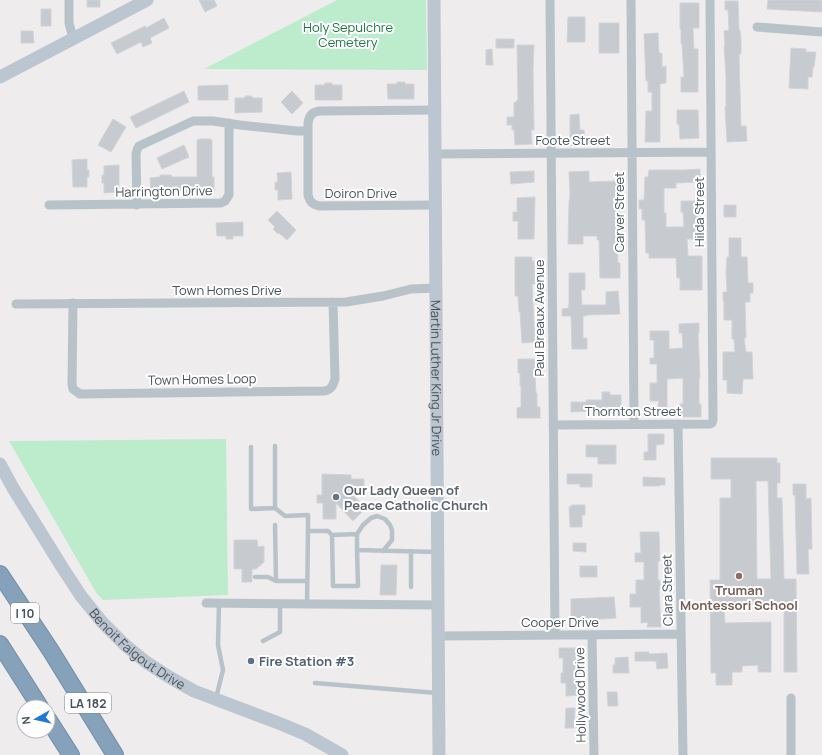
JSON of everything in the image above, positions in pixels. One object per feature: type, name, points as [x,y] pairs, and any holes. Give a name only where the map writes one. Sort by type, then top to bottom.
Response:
[{"type":"highway","name":"I 10","points":[[0,574],[51,651],[115,755]]},
{"type":"highway","points":[[0,644],[35,699]]},
{"type":"highway","name":"LA 182","points":[[51,651],[93,711],[127,755]]},
{"type":"highway","points":[[13,665],[31,699]]},
{"type":"highway","points":[[56,732],[71,755]]},
{"type":"highway","points":[[52,739],[60,755]]},
{"type":"street","points":[[69,0],[70,23],[73,38]]},
{"type":"street","points":[[0,77],[147,0]]},
{"type":"street","name":"Martin Luther King Jr Drive","points":[[434,0],[439,605],[438,751]]},
{"type":"street","name":"Paul Breaux Avenue","points":[[550,0],[555,635]]},
{"type":"street","name":"Carver Street","points":[[631,0],[634,424]]},
{"type":"street","name":"Hilda Street","points":[[710,0],[714,420],[712,423]]},
{"type":"street","points":[[757,27],[822,32]]},
{"type":"street","points":[[137,205],[137,150],[140,146],[193,121],[213,121],[276,129],[308,131],[309,118],[312,114],[320,111],[435,110]]},
{"type":"street","name":"Harrington Drive","points":[[48,205],[221,203],[225,201],[229,195],[229,123]]},
{"type":"street","name":"Doiron Drive","points":[[308,131],[308,196],[312,204],[319,206],[436,205]]},
{"type":"street","name":"Foote Street","points":[[436,154],[711,152]]},
{"type":"street","name":"Town Homes Drive","points":[[16,304],[333,302],[383,296],[411,289],[437,288]]},
{"type":"street","name":"Town Homes Loop","points":[[73,303],[72,384],[73,389],[80,394],[328,390],[333,385],[335,379],[333,302]]},
{"type":"street","name":"Thornton Street","points":[[553,425],[712,423]]},
{"type":"street","name":"Clara Street","points":[[678,424],[682,755]]},
{"type":"street","name":"Benoit Falgout Drive","points":[[0,464],[13,488],[81,596],[102,622],[125,645],[168,677],[194,691],[305,734],[342,755]]},
{"type":"street","points":[[206,603],[439,605]]},
{"type":"street","name":"Cooper Drive","points":[[439,636],[680,634]]},
{"type":"street","name":"Hollywood Drive","points":[[592,635],[594,755]]},
{"type":"street","points":[[791,698],[791,755]]},
{"type":"lane","points":[[275,446],[275,508]]},
{"type":"lane","points":[[251,447],[251,509],[275,508],[285,516],[308,515],[307,605]]},
{"type":"lane","points":[[332,535],[333,586],[358,586],[357,534],[371,518],[377,516],[385,519],[390,525],[393,535],[392,540],[383,551]]},
{"type":"lane","points":[[276,525],[276,581]]},
{"type":"lane","points":[[308,531],[328,531],[332,535],[357,534]]},
{"type":"lane","points":[[357,550],[438,552]]},
{"type":"lane","points":[[411,552],[411,587]]},
{"type":"lane","points":[[255,578],[268,577],[276,581],[307,581]]},
{"type":"lane","points":[[216,699],[224,670],[218,645],[218,603]]},
{"type":"lane","points":[[263,641],[280,632],[280,604]]},
{"type":"lane","points":[[315,683],[439,693]]},
{"type":"green space","name":"Holy Sepulchre Cemetery","points":[[337,0],[426,0],[427,70],[204,69]]},
{"type":"green space","points":[[226,439],[228,595],[103,600],[97,594],[9,441]]},
{"type":"building","points":[[87,0],[100,0],[100,7],[87,7]]},
{"type":"building","points":[[199,0],[214,0],[217,6],[205,12]]},
{"type":"building","points":[[768,0],[822,0],[822,12],[767,9]]},
{"type":"building","points":[[725,1],[738,1],[739,30],[741,39],[741,54],[739,54],[741,126],[746,126],[747,141],[727,142],[724,31],[729,30],[728,10],[725,10]]},
{"type":"building","points":[[680,3],[699,3],[699,28],[693,28],[694,49],[698,49],[698,92],[681,92],[681,77],[684,77],[680,29]]},
{"type":"building","points":[[41,9],[51,9],[51,26],[41,26]]},
{"type":"building","points":[[568,17],[585,17],[585,42],[567,42]]},
{"type":"building","points":[[164,18],[169,28],[150,38],[152,43],[143,47],[141,42],[117,54],[111,43],[145,26],[146,28]]},
{"type":"building","points":[[599,23],[619,23],[619,53],[599,53]]},
{"type":"building","points":[[21,31],[33,31],[34,43],[21,43]]},
{"type":"building","points":[[658,33],[659,53],[662,53],[662,67],[666,66],[666,83],[660,84],[660,142],[645,142],[646,111],[652,111],[652,92],[648,92],[648,81],[646,81],[644,34]]},
{"type":"building","points":[[496,39],[514,39],[514,48],[496,48]]},
{"type":"building","points":[[517,45],[534,45],[534,130],[531,130],[532,144],[515,145],[514,130],[512,130],[512,125],[507,125],[507,117],[514,117],[514,103],[518,100]]},
{"type":"building","points":[[791,48],[806,49],[806,52],[816,52],[812,77],[808,77],[808,89],[789,88]]},
{"type":"building","points":[[492,49],[493,65],[486,65],[486,50]]},
{"type":"building","points":[[397,82],[414,84],[414,99],[388,99],[387,84],[397,84]]},
{"type":"building","points":[[325,83],[342,85],[342,100],[315,100],[315,85],[325,85]]},
{"type":"building","points":[[228,85],[228,100],[198,100],[198,86]]},
{"type":"building","points":[[184,91],[189,102],[136,128],[130,117]]},
{"type":"building","points":[[292,91],[303,103],[292,114],[281,102]]},
{"type":"building","points":[[245,96],[262,98],[262,112],[235,113],[235,98],[245,98]]},
{"type":"building","points":[[677,110],[698,110],[699,138],[680,139],[679,124],[677,124]]},
{"type":"building","points":[[579,114],[580,130],[584,130],[585,144],[570,145],[570,115]]},
{"type":"building","points":[[113,119],[126,127],[111,152],[98,145]]},
{"type":"building","points":[[197,140],[212,140],[212,177],[214,177],[214,192],[151,193],[150,178],[160,177],[160,175],[171,175],[172,177],[197,177]]},
{"type":"building","points":[[184,145],[189,157],[162,169],[157,158]]},
{"type":"building","points":[[87,159],[87,170],[89,170],[89,177],[87,177],[87,187],[73,187],[72,160]]},
{"type":"building","points":[[119,165],[119,192],[104,193],[102,175],[104,175],[104,166]]},
{"type":"building","points":[[700,169],[700,182],[676,183],[676,188],[664,188],[664,213],[666,213],[666,227],[684,227],[683,212],[681,212],[681,201],[701,201],[702,239],[687,239],[688,256],[702,256],[702,290],[680,290],[680,278],[677,278],[676,258],[649,258],[649,253],[646,253],[645,220],[642,220],[642,209],[639,209],[639,200],[644,200],[645,177],[648,177],[649,170]]},
{"type":"building","points":[[534,171],[534,182],[511,184],[510,172]]},
{"type":"building","points":[[589,171],[589,182],[618,181],[620,228],[618,228],[617,240],[620,278],[600,278],[599,240],[597,240],[597,236],[583,236],[583,244],[568,244],[570,194],[569,172]]},
{"type":"building","points":[[291,172],[292,199],[278,200],[278,190],[275,190],[275,182],[278,182],[277,173]]},
{"type":"building","points":[[535,197],[534,239],[518,239],[518,221],[513,221],[513,212],[517,212],[517,198]]},
{"type":"building","points":[[724,205],[736,205],[736,217],[724,217]]},
{"type":"building","points":[[277,211],[296,230],[287,240],[273,229],[275,227],[268,220]]},
{"type":"building","points":[[243,222],[243,236],[233,236],[233,239],[226,239],[226,236],[217,236],[216,223]]},
{"type":"building","points":[[729,238],[741,238],[741,257],[747,257],[748,283],[753,283],[753,293],[750,293],[750,302],[745,302],[746,338],[744,338],[746,352],[752,352],[753,379],[743,379],[742,394],[727,393],[727,380],[723,380],[723,352],[735,352],[734,339],[732,339],[732,320],[724,320],[723,301],[723,292],[727,292],[726,272],[727,257],[729,257]]},
{"type":"building","points":[[515,257],[532,257],[532,261],[534,261],[535,284],[532,284],[535,342],[522,343],[518,296],[515,296]]},
{"type":"building","points":[[569,273],[585,273],[585,290],[581,290],[582,305],[606,305],[606,292],[618,291],[620,314],[583,316],[583,338],[587,338],[587,349],[572,349],[571,316],[562,316],[562,309],[569,308]]},
{"type":"building","points":[[699,323],[699,404],[701,404],[701,417],[680,417],[680,404],[683,404],[683,378],[667,379],[667,407],[658,407],[659,401],[650,401],[650,383],[657,383],[657,364],[650,364],[650,358],[654,358],[654,340],[650,340],[650,331],[669,331],[669,349],[683,348],[682,333],[679,333],[679,324]]},
{"type":"building","points":[[518,359],[535,359],[534,377],[537,393],[537,407],[540,407],[540,418],[517,418],[517,408],[521,407],[521,386],[520,373],[518,373]]},
{"type":"building","points":[[602,392],[610,392],[610,395],[621,395],[621,410],[571,412],[571,402],[602,400]]},
{"type":"building","points":[[648,434],[664,434],[664,444],[656,445],[656,460],[644,460],[644,452],[648,452]]},
{"type":"building","points":[[586,445],[616,445],[616,464],[598,464],[598,457],[586,457]]},
{"type":"building","points":[[711,458],[777,458],[777,463],[780,463],[780,483],[777,483],[777,498],[782,498],[784,579],[796,579],[797,672],[784,672],[784,605],[724,605],[725,623],[771,622],[771,672],[758,672],[758,665],[742,666],[742,672],[732,672],[732,685],[716,685],[716,673],[711,673],[710,580],[720,580],[720,498],[731,498],[731,479],[711,479]],"holes":[[[756,481],[768,481],[771,579],[757,579]]]},
{"type":"building","name":"Our Lady Queen of Peace Catholic Church","points":[[322,474],[351,475],[351,479],[364,479],[364,491],[349,491],[365,509],[353,521],[336,503],[336,519],[323,519],[323,503],[317,503],[317,495],[322,495]]},
{"type":"building","points":[[567,474],[592,474],[592,487],[580,487],[580,484],[567,484]]},
{"type":"building","points":[[643,477],[665,478],[665,485],[643,486]]},
{"type":"building","points":[[793,484],[806,484],[806,499],[811,498],[812,549],[808,549],[809,574],[797,574],[795,495],[793,495]]},
{"type":"building","points":[[571,505],[585,505],[585,515],[582,515],[582,527],[570,527],[569,507],[571,507]]},
{"type":"building","points":[[640,532],[659,532],[660,561],[658,561],[658,580],[660,580],[659,590],[661,627],[647,627],[648,622],[641,623],[641,607],[630,607],[630,594],[636,594],[636,580],[644,580],[644,562],[635,562],[635,553],[641,553]]},
{"type":"building","points":[[234,540],[257,540],[258,547],[264,546],[264,562],[256,569],[252,569],[252,582],[242,582],[242,569],[234,569]]},
{"type":"building","points":[[573,543],[586,543],[586,552],[573,551]]},
{"type":"building","points":[[381,565],[397,565],[396,595],[380,595]]},
{"type":"building","points":[[580,566],[597,566],[597,577],[580,577]]},
{"type":"building","points":[[614,597],[616,618],[571,619],[571,599]]},
{"type":"building","points":[[559,648],[580,648],[580,695],[566,696],[566,683],[561,683],[563,658],[559,658]]},
{"type":"building","points":[[635,652],[649,652],[649,654],[667,653],[668,668],[657,669],[656,661],[635,661]]},
{"type":"building","points":[[628,657],[629,673],[613,673],[615,658]]},
{"type":"building","points":[[607,692],[617,692],[618,706],[608,706]]},
{"type":"building","points":[[566,708],[575,708],[574,728],[565,728]]},
{"type":"place","name":"Our Lady Queen of Peace Catholic Church","points":[[336,497]]},
{"type":"place","name":"Truman Montessori School","points":[[739,576]]},
{"type":"place","name":"Fire Station #3","points":[[251,661]]}]
